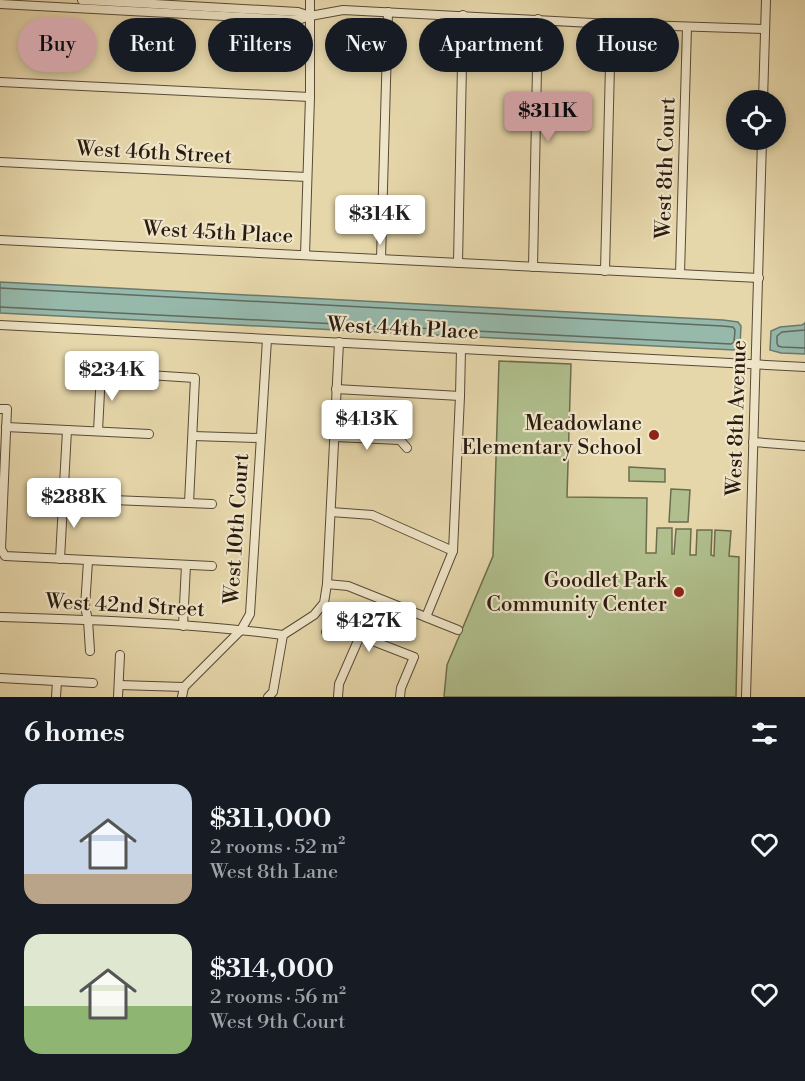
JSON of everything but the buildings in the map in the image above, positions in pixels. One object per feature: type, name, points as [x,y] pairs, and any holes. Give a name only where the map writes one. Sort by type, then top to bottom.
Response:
[{"type":"street","points":[[82,0],[298,12],[310,16]]},
{"type":"street","points":[[305,255],[310,97],[310,0]]},
{"type":"street","points":[[763,90],[766,0]]},
{"type":"street","points":[[0,4],[298,20],[343,10],[519,18]]},
{"type":"street","points":[[381,259],[388,12]]},
{"type":"street","points":[[458,263],[463,15]]},
{"type":"street","points":[[679,27],[765,29]]},
{"type":"street","name":"West 8th Court","points":[[680,274],[687,27]]},
{"type":"street","points":[[533,267],[537,72]]},
{"type":"street","points":[[605,271],[610,72]]},
{"type":"street","points":[[0,82],[310,97]]},
{"type":"street","name":"West 8th Avenue","points":[[746,697],[762,150]]},
{"type":"street","name":"West 46th Street","points":[[0,162],[307,177]]},
{"type":"street","name":"West 45th Place","points":[[0,240],[759,278]]},
{"type":"street","name":"West 44th Place","points":[[0,325],[805,367]]},
{"type":"street","name":"West 10th Court","points":[[184,687],[241,630],[250,614],[267,339]]},
{"type":"street","points":[[268,697],[273,692],[283,635],[314,615],[324,603],[327,584],[339,342]]},
{"type":"street","points":[[426,617],[453,551],[461,349]]},
{"type":"street","points":[[98,431],[101,372],[195,378],[189,503]]},
{"type":"street","points":[[336,389],[460,396]]},
{"type":"street","points":[[3,409],[6,427],[1,549],[5,556],[212,566]]},
{"type":"street","points":[[6,427],[149,434]]},
{"type":"street","points":[[60,559],[67,430]]},
{"type":"street","points":[[193,436],[260,438]]},
{"type":"street","points":[[335,437],[400,440],[407,448]]},
{"type":"street","points":[[753,442],[805,446]]},
{"type":"street","points":[[63,498],[212,504]]},
{"type":"street","points":[[331,512],[372,515],[453,551]]},
{"type":"street","points":[[88,561],[85,607],[90,651]]},
{"type":"street","points":[[183,626],[186,565]]},
{"type":"street","points":[[327,584],[348,586],[458,630]]},
{"type":"street","name":"West 42nd Street","points":[[0,617],[183,626],[283,635]]},
{"type":"street","points":[[326,632],[342,631],[360,636],[414,657],[401,688],[400,697]]},
{"type":"street","points":[[338,697],[339,684],[360,636]]},
{"type":"street","points":[[118,697],[120,655]]},
{"type":"street","points":[[0,678],[93,684]]},
{"type":"street","points":[[56,697],[57,681]]},
{"type":"street","points":[[119,685],[184,687],[182,697]]},
{"type":"green space","points":[[499,361],[571,364],[567,497],[647,498],[646,553],[656,553],[657,528],[672,528],[672,554],[674,554],[676,529],[691,529],[690,555],[696,555],[697,530],[712,530],[711,555],[714,556],[715,530],[731,531],[729,556],[739,557],[736,697],[444,697],[447,665],[493,556]]},
{"type":"green space","points":[[629,467],[665,469],[665,482],[629,481]]},
{"type":"green space","points":[[671,489],[690,490],[688,522],[669,522]]},
{"type":"water","points":[[0,282],[723,320],[738,322],[741,326],[740,345],[734,350],[0,313]]},
{"type":"water","points":[[805,323],[805,354],[770,350],[771,331],[780,327]]},
{"type":"place","name":"Meadowlane Elementary School","points":[[654,435]]},
{"type":"place","name":"Goodlet Park Community Center","points":[[679,592]]}]
